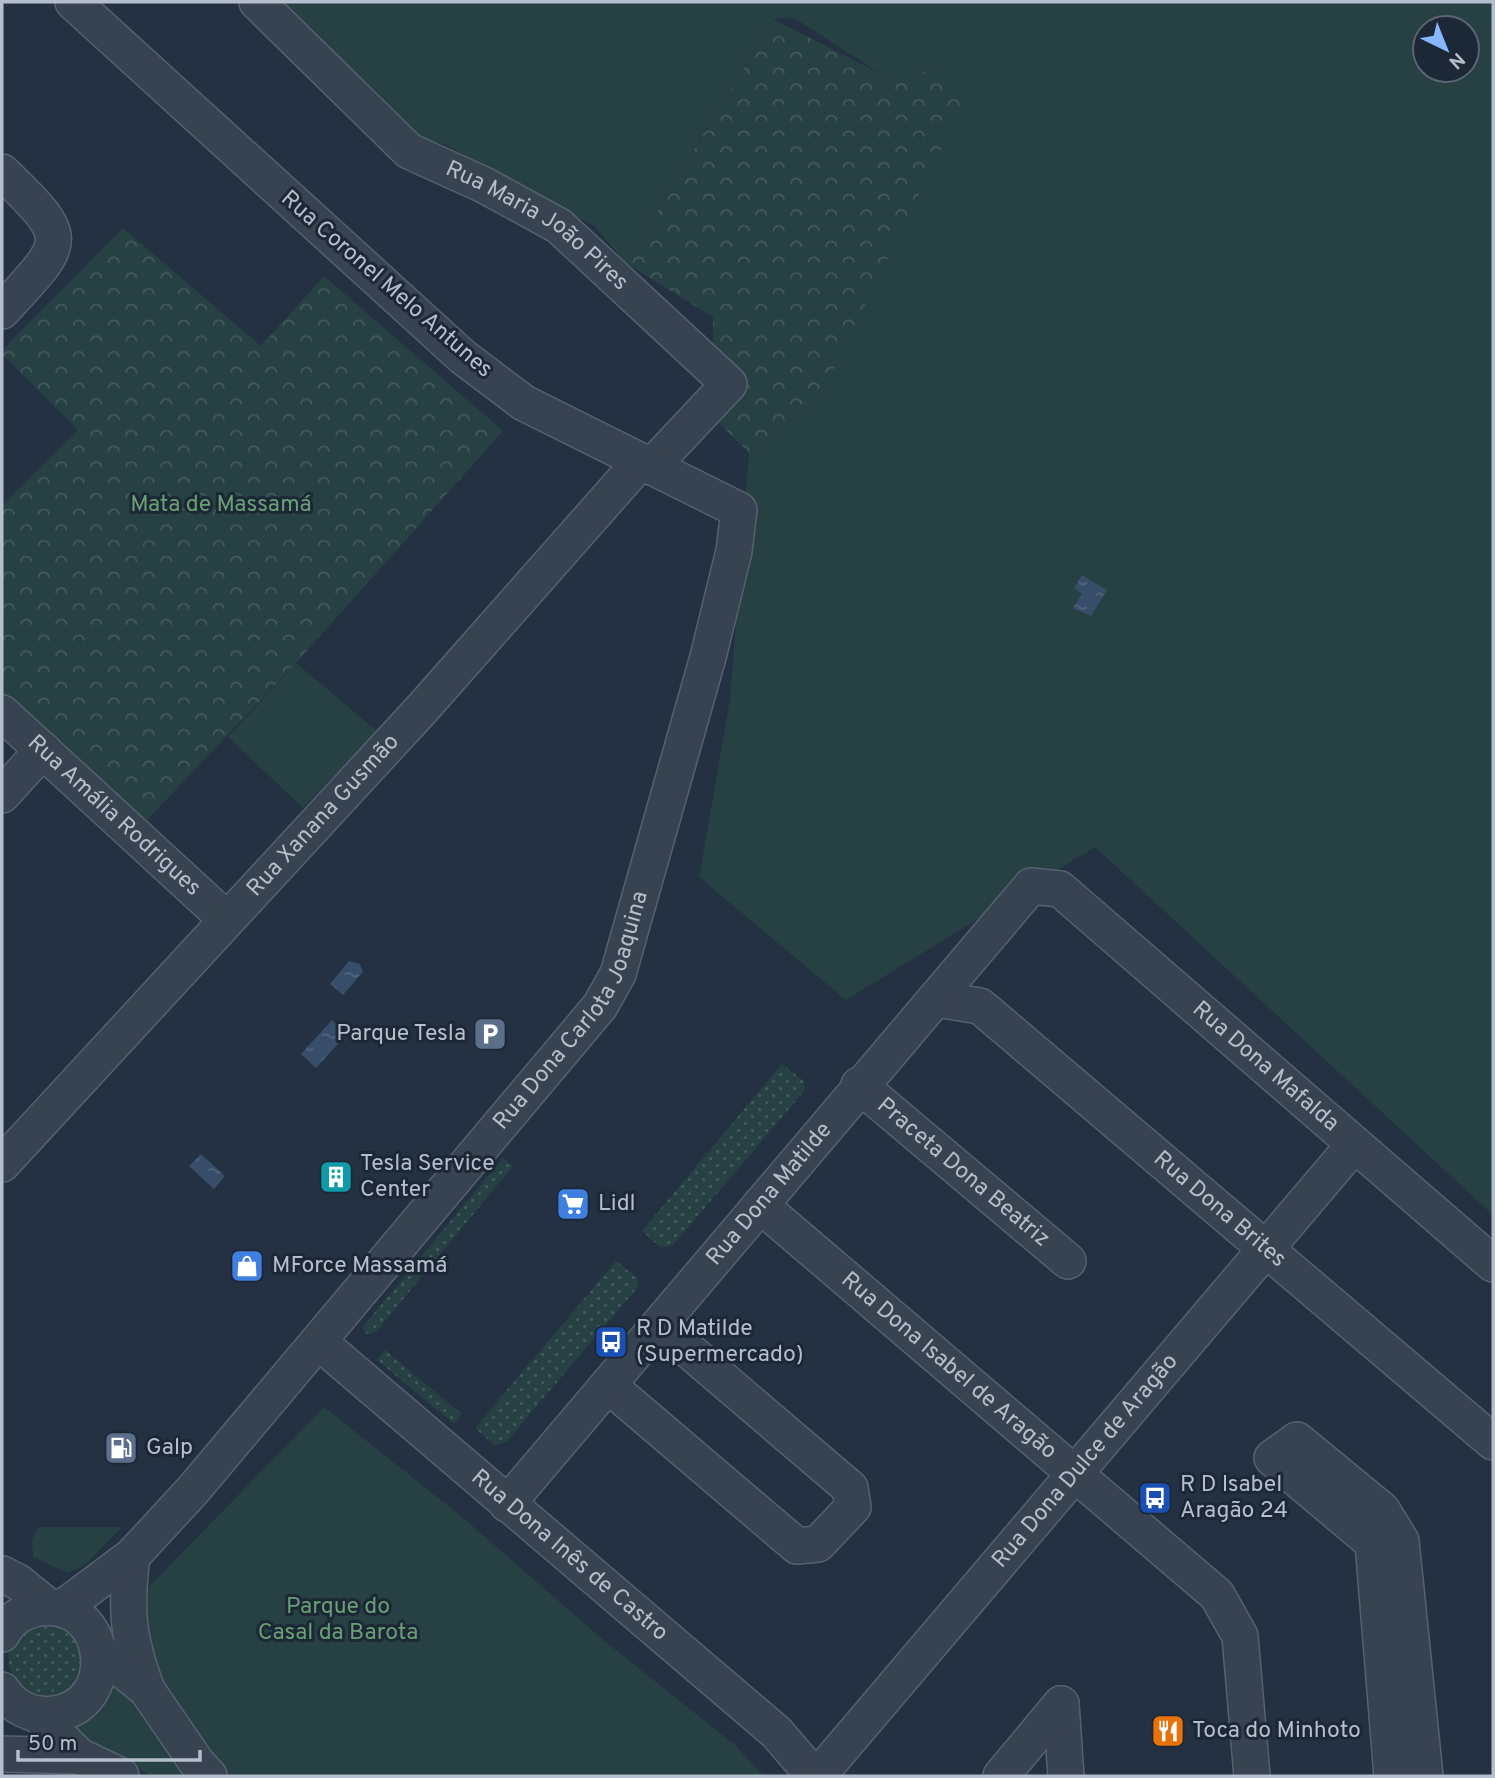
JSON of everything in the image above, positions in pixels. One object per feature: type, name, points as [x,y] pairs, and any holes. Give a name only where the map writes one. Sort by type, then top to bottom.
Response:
[{"type":"street","name":"Rua Coronel Melo Antunes","points":[[73,2],[463,357],[524,403],[739,510]]},
{"type":"street","name":"Rua Maria João Pires","points":[[257,2],[409,151],[484,185],[559,226],[729,384],[646,464]]},
{"type":"street","points":[[2,172],[42,210],[55,229],[46,263],[2,311]]},
{"type":"street","name":"Rua Xanana Gusmão","points":[[2,1164],[225,918],[421,710],[646,464]]},
{"type":"street","name":"Rua Dona Carlota Joaquina","points":[[2,1634],[17,1617],[32,1610],[55,1608],[132,1556],[319,1342],[590,1020],[618,974],[708,657],[734,551],[739,510]]},
{"type":"street","name":"Rua Amália Rodrigues","points":[[2,713],[225,918]]},
{"type":"street","points":[[2,795],[43,750]]},
{"type":"street","name":"Rua Dona Matilde","points":[[507,1504],[859,1085],[1031,886]]},
{"type":"street","name":"Rua Dona Mafalda","points":[[1031,886],[1060,888],[1493,1264]]},
{"type":"street","name":"Rua Dona Brites","points":[[936,999],[980,1006],[1493,1442]]},
{"type":"street","name":"Praceta Dona Beatriz","points":[[859,1085],[1068,1261]]},
{"type":"street","name":"Rua Dona Dulce de Aragão","points":[[816,1776],[1354,1145]]},
{"type":"street","name":"Rua Dona Isabel de Aragão","points":[[760,1205],[1217,1595],[1240,1636],[1252,1776]]},
{"type":"street","points":[[608,1385],[797,1546],[818,1544],[853,1507],[850,1488],[659,1325]]},
{"type":"street","name":"Rua Dona Inês de Castro","points":[[319,1342],[776,1732],[816,1776]]},
{"type":"street","points":[[1392,1776],[1373,1543],[1272,1458],[1297,1440],[1382,1510],[1401,1541],[1425,1776]]},
{"type":"street","points":[[132,1556],[127,1594],[128,1629],[147,1690]]},
{"type":"street","name":"Rua Dona Carlota Joaquina","points":[[16,1711],[66,1712],[84,1699],[97,1681],[98,1646],[132,1556]]},
{"type":"street","points":[[2,1574],[55,1608],[82,1620],[98,1646],[147,1690],[197,1763],[209,1776]]},
{"type":"street","points":[[1001,1776],[1061,1704],[1066,1776]]},
{"type":"street","points":[[16,1711],[79,1756],[121,1776]]},
{"type":"street","points":[[2,1754],[79,1756]]},
{"type":"green space","points":[[276,2],[1493,2],[1493,1215],[1095,847],[846,1000],[699,877],[730,700],[749,453],[820,397],[935,70],[889,79],[794,18],[773,19],[626,263],[594,226],[444,144],[398,133]]},
{"type":"green space","points":[[773,19],[889,78],[935,70],[968,93],[820,397],[749,453],[713,417],[713,317],[626,263]]},
{"type":"green space","name":"Mata de Massamá","points":[[123,228],[261,346],[324,276],[503,431],[296,663],[147,820],[2,694],[2,505],[78,430],[2,354],[2,350]]},
{"type":"green space","points":[[296,663],[377,731],[303,808],[228,737]]},
{"type":"green space","points":[[782,1064],[804,1081],[805,1090],[673,1245],[661,1248],[642,1231]]},
{"type":"green space","points":[[503,1158],[513,1166],[376,1332],[365,1334],[363,1327],[366,1323]]},
{"type":"green space","points":[[616,1261],[637,1278],[638,1287],[506,1442],[494,1445],[475,1428]]},
{"type":"green space","points":[[385,1350],[462,1414],[454,1424],[377,1360]]},
{"type":"green space","name":"Parque do Casal da Barota","points":[[324,1407],[461,1516],[607,1643],[735,1745],[764,1776],[228,1776],[188,1726],[145,1663],[136,1600]]},
{"type":"green space","points":[[38,1527],[122,1527],[86,1564],[68,1573],[33,1557],[32,1540]]},
{"type":"green space","points":[[32,1624],[69,1628],[85,1648],[79,1686],[59,1699],[45,1701],[34,1698],[25,1693],[12,1675],[9,1664],[11,1642]]},
{"type":"green space","points":[[109,1665],[192,1776],[153,1776],[88,1744],[58,1725]]},
{"type":"water","points":[[1082,575],[1107,590],[1091,616],[1073,608],[1082,594],[1074,588]]},
{"type":"water","points":[[349,961],[360,964],[363,972],[343,995],[330,984]]},
{"type":"water","points":[[332,1020],[347,1034],[316,1068],[301,1054]]},
{"type":"water","points":[[201,1154],[225,1176],[214,1189],[189,1166]]},
{"type":"place","name":"Parque Tesla","points":[[490,1034]]},
{"type":"place","name":"Tesla Service Center","points":[[336,1177]]},
{"type":"place","name":"Lidl","points":[[573,1204]]},
{"type":"place","name":"MForce Massamá","points":[[247,1266]]},
{"type":"place","name":"R D Matilde (Supermercado)","points":[[611,1342]]},
{"type":"place","name":"Galp","points":[[121,1448]]},
{"type":"place","name":"R D Isabel Aragão 24","points":[[1155,1498]]},
{"type":"place","name":"Toca do Minhoto","points":[[1168,1731]]}]
